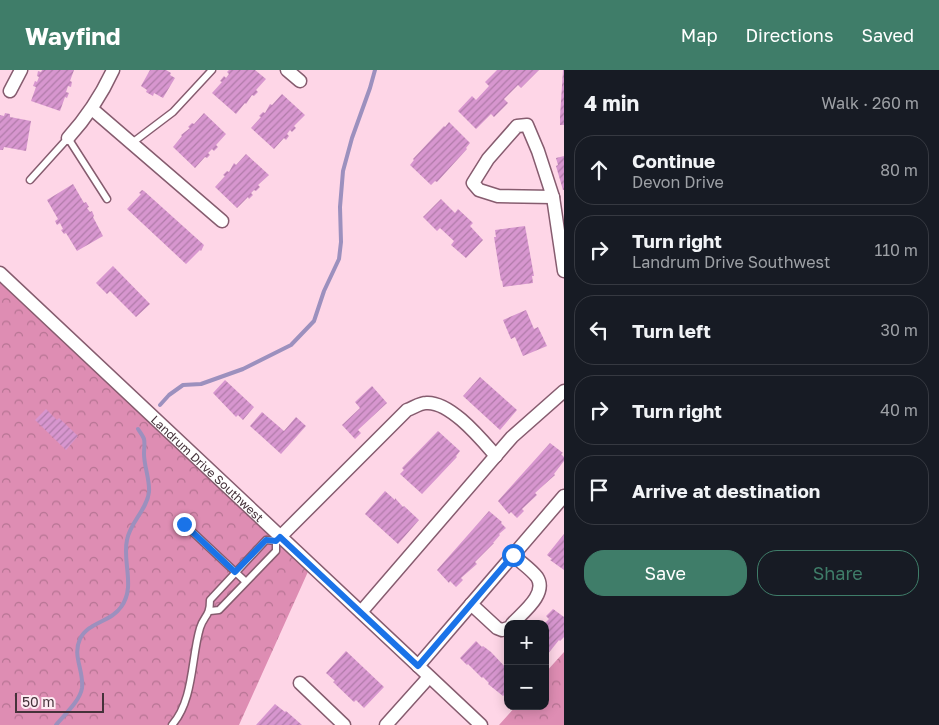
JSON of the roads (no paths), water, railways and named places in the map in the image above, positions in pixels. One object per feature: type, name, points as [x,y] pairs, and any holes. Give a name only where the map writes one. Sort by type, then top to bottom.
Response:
[{"type":"street","points":[[10,91],[21,70]]},
{"type":"street","points":[[68,138],[103,93],[113,70]]},
{"type":"street","points":[[287,70],[300,81]]},
{"type":"street","points":[[92,109],[222,221]]},
{"type":"street","points":[[553,197],[498,196],[479,190],[473,183],[488,159],[517,126],[526,125],[538,151],[553,197],[564,271]]},
{"type":"street","name":"Landrum Drive Southwest","points":[[0,273],[278,539],[360,612],[481,725]]},
{"type":"street","points":[[360,612],[512,437],[564,391]]},
{"type":"street","points":[[278,539],[407,410],[426,403],[442,406],[470,428],[496,456]]},
{"type":"street","points":[[418,666],[564,496]]},
{"type":"street","points":[[513,555],[537,577],[539,589],[538,595],[516,620]]},
{"type":"street","points":[[471,604],[497,628],[504,629]]},
{"type":"street","points":[[386,725],[430,677]]},
{"type":"street","points":[[300,683],[344,725]]},
{"type":"lane","points":[[132,143],[173,112],[212,70]]},
{"type":"lane","points":[[30,180],[68,138],[107,199]]},
{"type":"lane","points":[[184,524],[246,582]]},
{"type":"lane","points":[[172,725],[186,698],[200,628],[210,611],[210,600],[266,540],[278,539],[276,552],[219,610],[210,611]]},
{"type":"waterway","points":[[160,405],[169,395],[183,385],[201,384],[243,369],[291,345],[314,321],[324,291],[339,259],[343,171],[375,70]]},
{"type":"waterway","points":[[56,725],[81,693],[82,681],[77,651],[80,639],[88,629],[117,612],[128,591],[127,540],[131,527],[145,505],[149,492],[144,459],[144,441],[138,429]]}]
